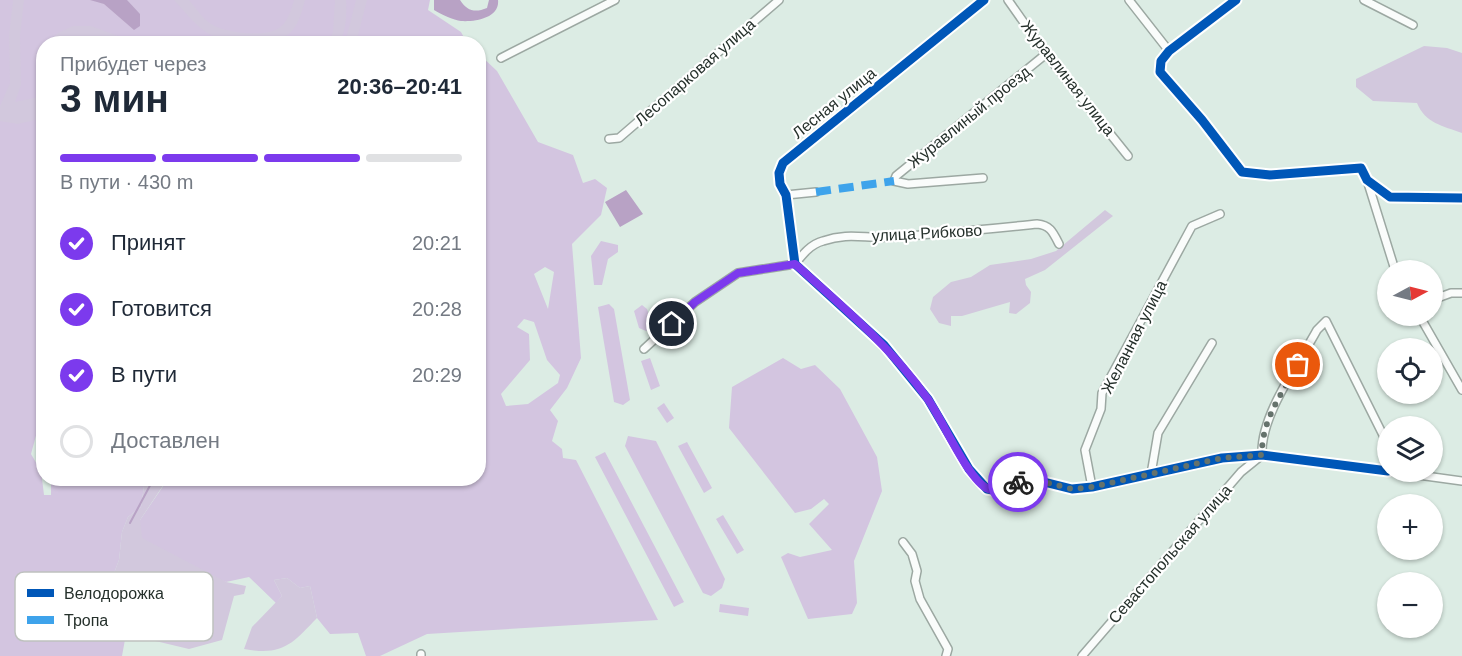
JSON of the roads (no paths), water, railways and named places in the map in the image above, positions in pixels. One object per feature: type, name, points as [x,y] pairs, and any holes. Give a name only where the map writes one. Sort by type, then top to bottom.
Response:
[{"type":"street","points":[[501,58],[615,0]]},
{"type":"street","name":"Лесопарковая улица","points":[[609,139],[619,138],[779,0]]},
{"type":"street","name":"Лесная улица","points":[[795,264],[786,195],[780,184],[779,173],[783,163],[984,0]]},
{"type":"street","name":"Журавлиная улица","points":[[1008,0],[1046,54],[1128,156]]},
{"type":"street","points":[[1129,0],[1168,51]]},
{"type":"street","points":[[1223,0],[1228,6]]},
{"type":"street","points":[[1236,0],[1168,51],[1161,61],[1160,72],[1202,120],[1242,172],[1270,175],[1361,168],[1367,180],[1392,260]]},
{"type":"street","points":[[1364,0],[1413,25]]},
{"type":"street","name":"Журавлиный проезд","points":[[983,178],[908,183],[894,181],[896,176],[1046,54]]},
{"type":"street","points":[[1367,180],[1390,197],[1462,198]]},
{"type":"street","points":[[786,195],[816,192]]},
{"type":"street","name":"Желанная улица","points":[[1092,487],[1085,450],[1101,409],[1102,393],[1192,225],[1220,214]]},
{"type":"street","name":"улица Рибково","points":[[795,264],[805,251],[821,241],[851,234],[878,238],[945,234],[1037,224],[1046,225],[1051,229],[1059,243]]},
{"type":"street","points":[[644,349],[695,302],[738,273],[795,264],[884,345],[928,399],[969,469],[987,489],[998,491],[1028,478],[1072,489],[1092,487],[1222,458],[1262,455],[1377,470]]},
{"type":"street","points":[[1443,296],[1462,293]]},
{"type":"street","points":[[1262,455],[1262,443],[1269,416],[1317,330],[1326,321],[1377,423]]},
{"type":"street","points":[[1425,326],[1462,390]]},
{"type":"street","points":[[1151,474],[1158,433],[1212,343]]},
{"type":"street","name":"Севастопольская улица","points":[[1082,656],[1241,472],[1262,455]]},
{"type":"street","points":[[1443,477],[1461,479]]},
{"type":"street","points":[[903,542],[912,554],[918,571],[915,581],[920,599],[948,649],[946,656]]},
{"type":"waterway","points":[[130,523],[150,486]]}]
